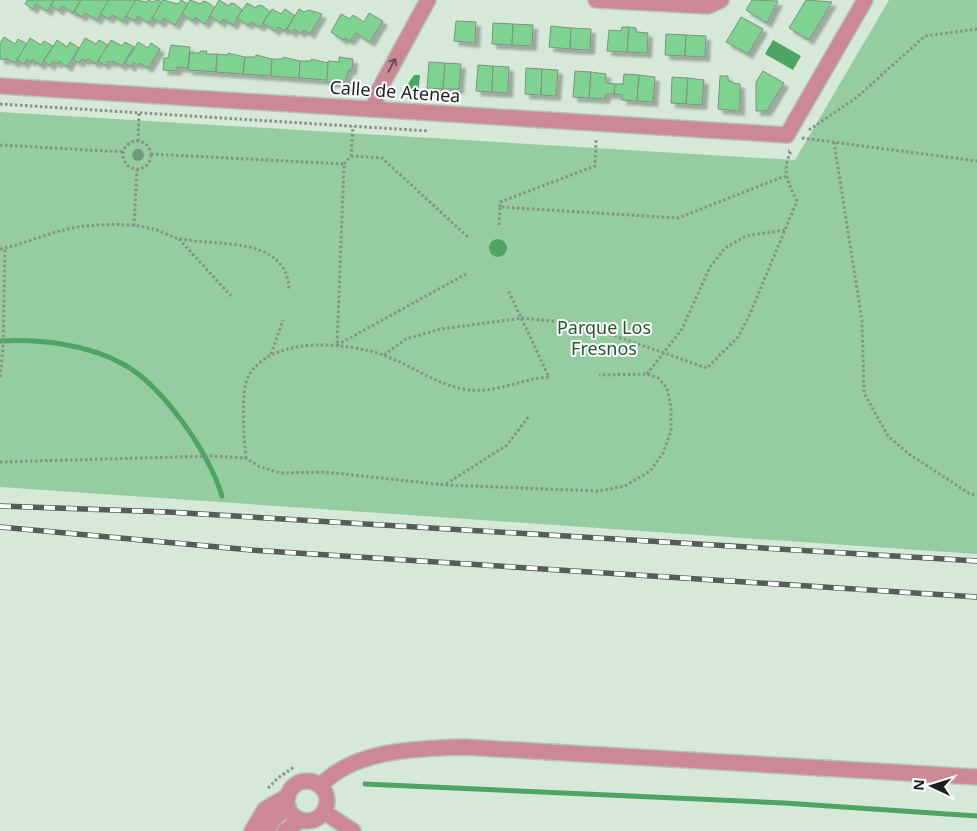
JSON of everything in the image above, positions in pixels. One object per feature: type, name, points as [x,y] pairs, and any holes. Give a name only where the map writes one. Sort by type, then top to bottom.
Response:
[{"type":"street","points":[[373,109],[379,90],[428,0]]},
{"type":"street","points":[[596,0],[708,6],[721,0]]},
{"type":"street","points":[[792,137],[865,0]]},
{"type":"street","name":"Calle de Atenea","points":[[0,86],[792,137]]},
{"type":"street","points":[[320,786],[331,774],[356,760],[421,749],[464,747],[977,777]]},
{"type":"street","points":[[267,831],[288,801],[295,785],[308,781],[320,786],[326,795],[324,812],[314,820],[301,820],[285,831]]},
{"type":"street","points":[[288,801],[291,812],[301,820]]},
{"type":"street","points":[[252,831],[265,809],[288,801]]},
{"type":"street","points":[[324,812],[353,831]]},
{"type":"path","points":[[792,137],[856,98],[925,36],[977,29]]},
{"type":"path","points":[[138,142],[139,95]]},
{"type":"path","points":[[337,346],[344,164],[351,156],[353,126]]},
{"type":"path","points":[[792,137],[977,161]]},
{"type":"path","points":[[499,225],[500,202],[595,166],[596,140]]},
{"type":"path","points":[[138,142],[144,143],[151,154],[150,162],[144,168],[137,170],[129,167],[124,160],[124,152],[132,143],[138,142]]},
{"type":"path","points":[[834,142],[862,321],[864,394],[888,436],[909,454],[970,494],[977,495]]},
{"type":"path","points":[[0,145],[124,152]]},
{"type":"path","points":[[384,355],[406,339],[441,329],[523,318],[581,324],[706,368],[738,337],[750,314],[797,201],[785,176],[787,159],[791,151]]},
{"type":"path","points":[[151,154],[344,164]]},
{"type":"path","points":[[351,156],[382,158],[469,238]]},
{"type":"path","points":[[134,226],[137,170]]},
{"type":"path","points":[[500,207],[678,218],[785,176]]},
{"type":"path","points":[[0,249],[64,229],[108,225],[134,226],[155,230],[179,239],[246,246],[267,253],[282,264],[289,280],[290,291]]},
{"type":"path","points":[[647,374],[682,329],[710,267],[725,248],[746,236],[785,230]]},
{"type":"path","points":[[179,239],[231,296]]},
{"type":"path","points":[[0,377],[4,334],[5,248]]},
{"type":"path","points":[[337,346],[466,274]]},
{"type":"path","points":[[246,458],[243,411],[248,375],[271,354],[307,344],[337,346],[384,355],[448,384],[464,389],[488,391],[527,378],[549,377],[523,318],[508,290]]},
{"type":"path","points":[[271,354],[274,340],[283,320]]},
{"type":"path","points":[[0,462],[196,458],[213,456],[246,458],[260,467],[280,473],[325,472],[445,485],[598,491],[625,486],[650,471],[663,453],[671,431],[671,406],[667,388],[658,378],[647,374],[599,375]]},
{"type":"path","points":[[445,485],[507,445],[529,416]]},
{"type":"green space","name":"Parque Los Fresnos","points":[[889,0],[977,0],[977,554],[0,487],[0,112],[795,160]]},
{"type":"shaded area","points":[[773,40],[801,56],[793,70],[765,54]]},
{"type":"shaded area","points":[[414,75],[420,75],[418,95],[401,94]]},
{"type":"shaded area","points":[[498,239],[504,242],[507,248],[504,254],[498,257],[492,254],[489,248],[492,242]]},
{"type":"building","points":[[27,0],[54,0],[47,11],[36,4],[33,9],[25,4]]},
{"type":"building","points":[[54,0],[81,0],[73,13],[62,6],[59,11],[51,5]]},
{"type":"building","points":[[81,0],[109,0],[97,20],[85,13],[82,17],[74,12]]},
{"type":"building","points":[[109,0],[136,0],[123,21],[112,15],[109,19],[100,14]]},
{"type":"building","points":[[136,0],[146,2],[149,0],[152,2],[158,0],[162,2],[149,23],[138,16],[135,21],[126,16]]},
{"type":"building","points":[[163,0],[178,4],[181,0],[188,4],[175,25],[164,18],[161,23],[152,18]]},
{"type":"building","points":[[190,0],[201,4],[203,1],[207,2],[215,8],[205,24],[195,17],[193,21],[182,14]]},
{"type":"building","points":[[219,0],[229,6],[231,3],[235,4],[242,10],[233,25],[223,19],[221,23],[210,16]]},
{"type":"building","points":[[752,0],[778,1],[767,23],[746,10]]},
{"type":"building","points":[[806,0],[832,2],[809,40],[789,28]]},
{"type":"building","points":[[247,3],[256,8],[258,5],[263,6],[270,12],[260,27],[251,22],[248,25],[237,18]]},
{"type":"building","points":[[272,9],[281,14],[285,9],[295,16],[285,31],[278,27],[275,31],[263,23]]},
{"type":"building","points":[[299,9],[304,12],[309,10],[322,14],[310,34],[304,30],[301,33],[294,29],[292,33],[287,29]]},
{"type":"building","points":[[369,13],[383,21],[370,42],[356,33],[350,41],[345,38],[343,40],[331,32],[341,14],[350,19],[353,15],[364,22]]},
{"type":"building","points":[[741,17],[763,29],[748,54],[726,42]]},
{"type":"building","points":[[456,21],[476,22],[475,43],[454,41]]},
{"type":"building","points":[[493,23],[513,24],[512,45],[492,44]]},
{"type":"building","points":[[513,24],[533,25],[532,46],[512,45]]},
{"type":"building","points":[[551,26],[571,28],[570,49],[549,47]]},
{"type":"building","points":[[622,27],[629,27],[627,52],[607,51],[609,30],[621,31]]},
{"type":"building","points":[[629,27],[636,28],[636,32],[648,33],[647,53],[627,52]]},
{"type":"building","points":[[571,28],[591,29],[590,50],[570,49]]},
{"type":"building","points":[[666,34],[686,35],[685,56],[665,55]]},
{"type":"building","points":[[686,35],[706,36],[705,57],[685,56]]},
{"type":"building","points":[[4,37],[15,44],[18,39],[27,44],[15,63],[6,58],[5,60],[0,59],[0,43]]},
{"type":"building","points":[[30,38],[41,45],[44,41],[53,46],[41,65],[32,60],[31,62],[27,59],[24,64],[17,60]]},
{"type":"building","points":[[85,38],[96,44],[99,40],[108,45],[96,64],[88,59],[86,61],[82,59],[79,63],[73,59]]},
{"type":"building","points":[[57,40],[67,47],[70,42],[79,48],[67,67],[59,61],[57,64],[53,61],[50,66],[44,61]]},
{"type":"building","points":[[111,40],[122,46],[125,42],[134,47],[122,66],[113,61],[112,63],[108,61],[105,65],[98,61]]},
{"type":"building","points":[[138,42],[148,48],[151,43],[160,49],[148,68],[140,63],[138,65],[134,62],[131,67],[125,63]]},
{"type":"building","points":[[171,45],[190,47],[188,68],[177,67],[177,71],[163,70],[164,58],[168,58]]},
{"type":"building","points":[[200,51],[207,51],[206,54],[217,54],[216,72],[188,70],[190,53],[200,53]]},
{"type":"building","points":[[228,53],[245,57],[243,74],[216,72],[217,54],[228,55]]},
{"type":"building","points":[[256,55],[272,59],[271,76],[243,74],[245,57],[255,57]]},
{"type":"building","points":[[283,57],[300,61],[299,78],[271,76],[272,59],[283,59]]},
{"type":"building","points":[[339,57],[353,59],[352,70],[349,70],[344,83],[326,82],[328,61],[339,62]]},
{"type":"building","points":[[311,59],[328,63],[327,80],[299,78],[300,61],[311,61]]},
{"type":"building","points":[[429,62],[445,63],[443,89],[427,88]]},
{"type":"building","points":[[445,63],[461,64],[459,89],[443,89]]},
{"type":"building","points":[[478,65],[493,66],[492,92],[476,91]]},
{"type":"building","points":[[493,66],[509,67],[508,93],[492,92]]},
{"type":"building","points":[[526,68],[542,69],[541,95],[525,94]]},
{"type":"building","points":[[542,69],[558,70],[556,96],[541,95]]},
{"type":"building","points":[[575,71],[591,72],[589,98],[573,97]]},
{"type":"building","points":[[763,71],[784,83],[767,111],[756,111],[756,82]]},
{"type":"building","points":[[591,72],[606,74],[606,83],[615,84],[614,94],[606,94],[605,99],[589,98]]},
{"type":"building","points":[[624,74],[639,75],[637,101],[622,100],[622,95],[614,94],[615,84],[623,84]]},
{"type":"building","points":[[639,75],[655,77],[653,102],[637,101]]},
{"type":"building","points":[[720,76],[728,76],[728,80],[740,84],[740,111],[718,109]]},
{"type":"building","points":[[672,77],[688,78],[686,104],[671,103]]},
{"type":"building","points":[[688,78],[704,80],[702,105],[686,104]]},
{"type":"waterway","points":[[0,341],[47,342],[79,347],[109,357],[138,374],[154,388],[183,422],[207,460],[222,496]]},
{"type":"waterway","points":[[365,784],[784,803],[977,816]]},
{"type":"railway","points":[[0,506],[168,512],[977,561]]},
{"type":"railway","points":[[0,527],[251,550],[977,597]]}]
